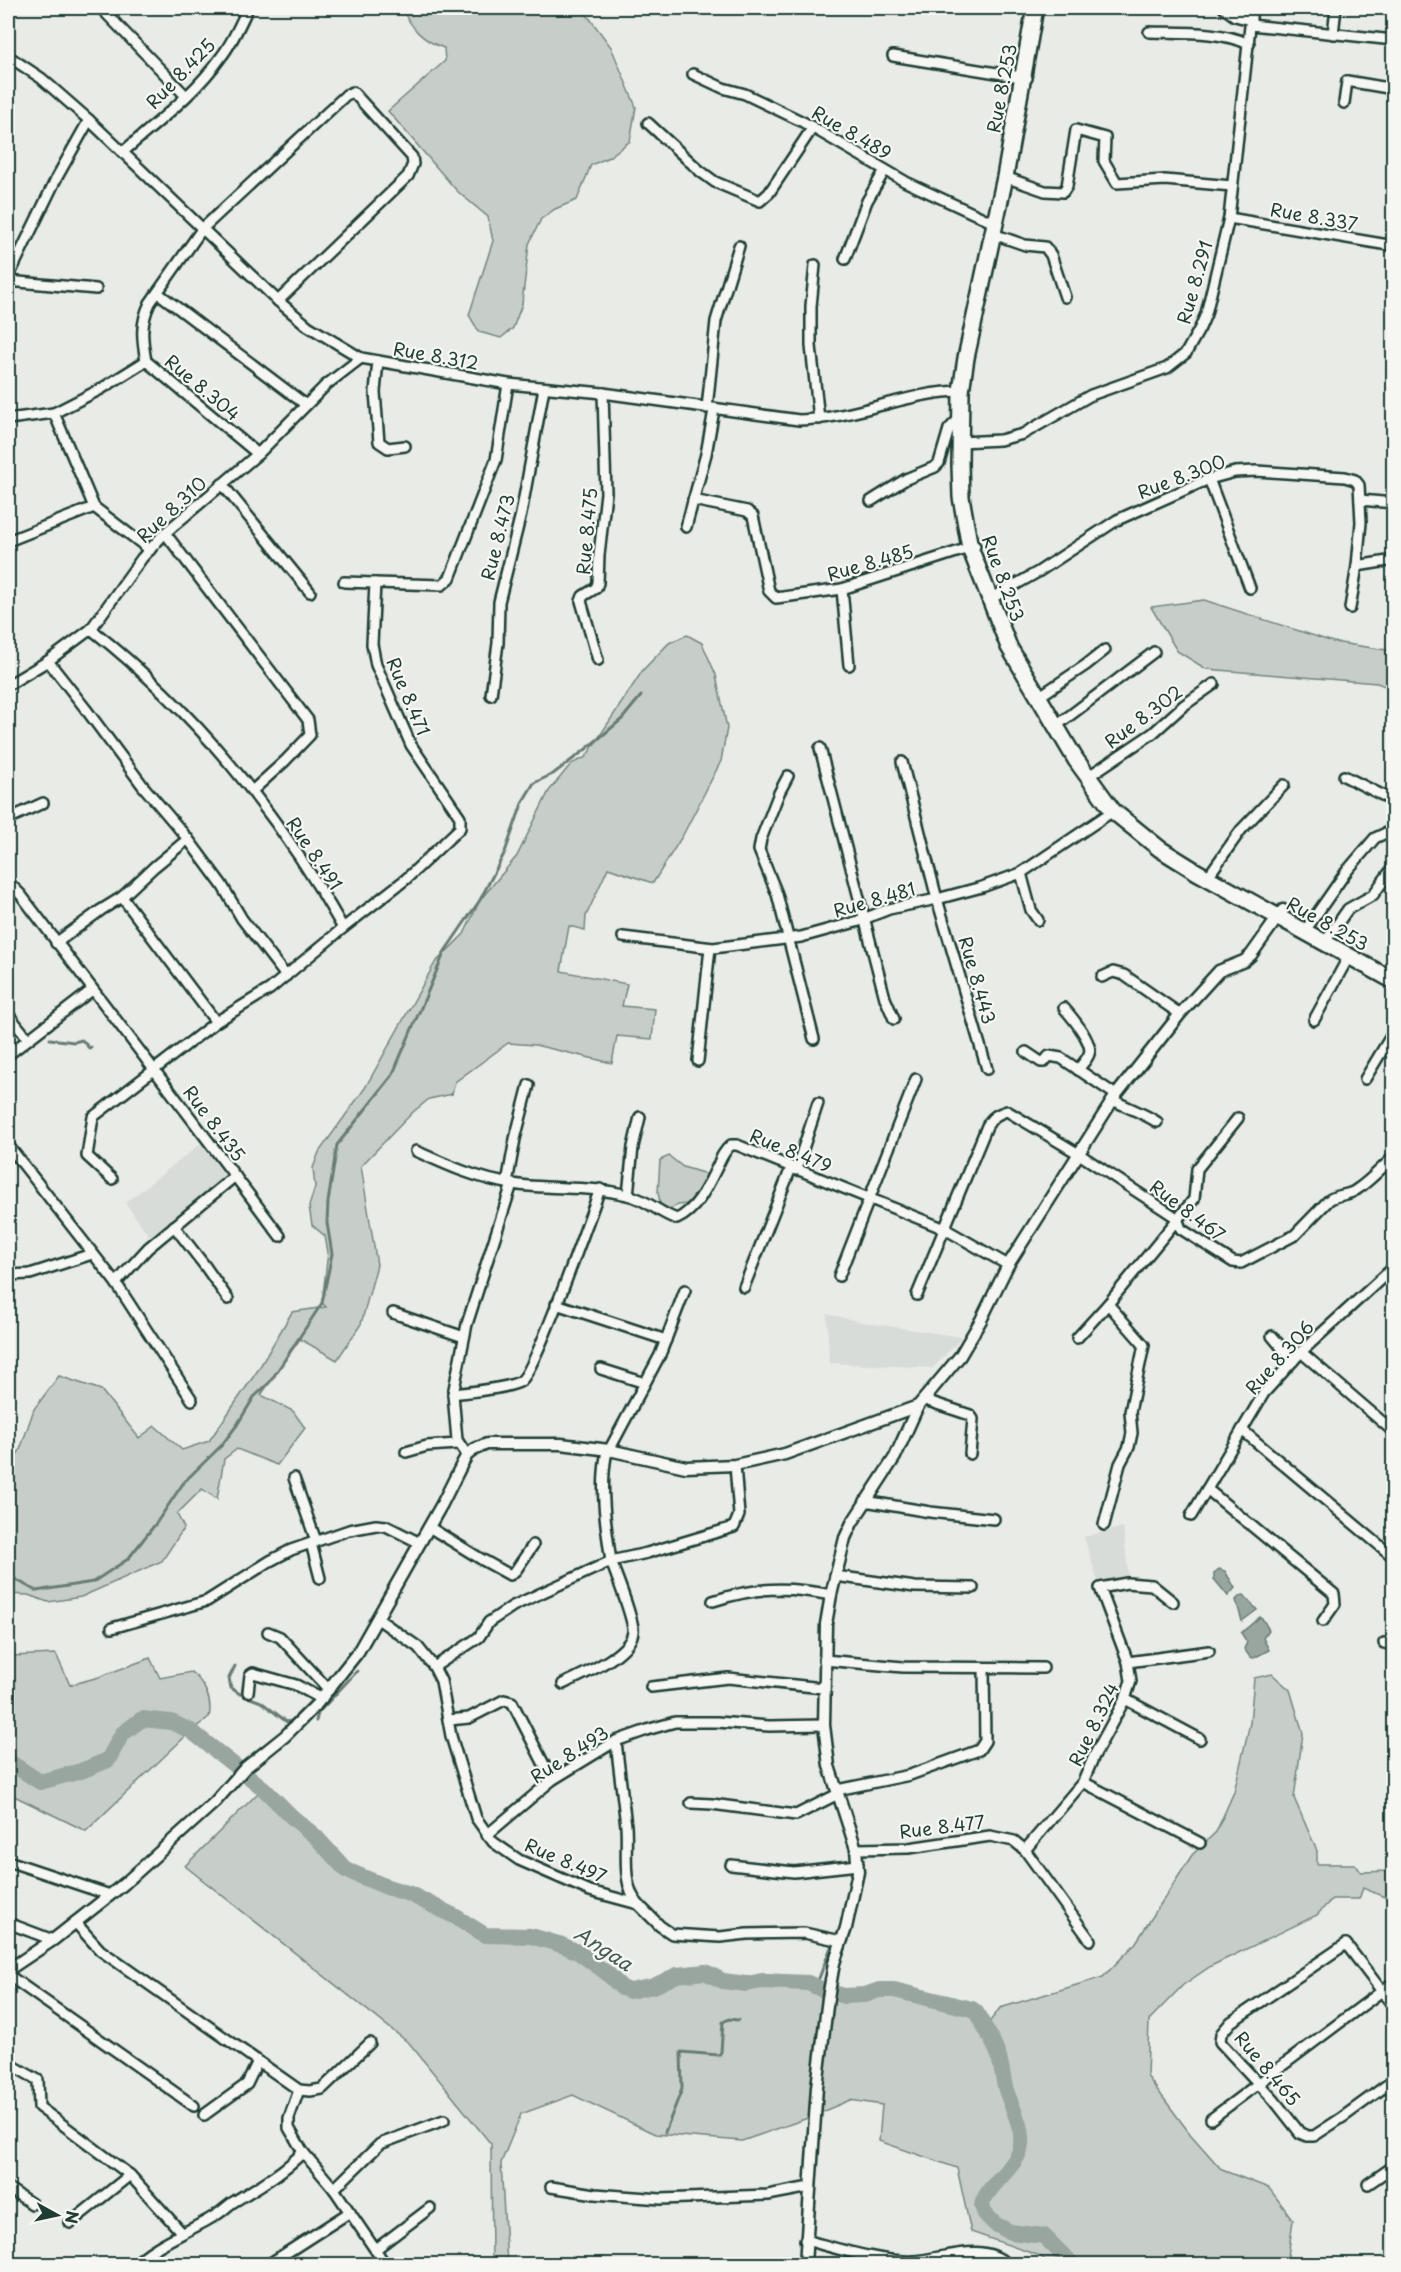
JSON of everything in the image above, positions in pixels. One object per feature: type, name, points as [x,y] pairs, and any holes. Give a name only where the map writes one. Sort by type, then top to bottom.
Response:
[{"type":"highway","name":"Rue 8.253","points":[[1035,13],[1026,78],[960,418],[973,547],[1009,647],[1076,760],[1113,811],[1160,849],[1281,914],[1310,925],[1394,972]]},
{"type":"highway","name":"Rue 8.253","points":[[963,442],[964,391]]},
{"type":"highway","name":"Rue 8.253","points":[[992,598],[1018,651],[1060,723],[1092,774],[1114,800],[1174,849],[1394,981]]},
{"type":"street","points":[[101,8],[186,96]]},
{"type":"street","name":"Rue 8.425","points":[[123,152],[186,96],[220,59],[248,8]]},
{"type":"street","points":[[1224,8],[1251,23],[1394,40]]},
{"type":"street","name":"Rue 8.291","points":[[963,442],[1000,440],[1023,434],[1091,395],[1167,368],[1186,352],[1200,328],[1210,297],[1229,218],[1252,8]]},
{"type":"street","points":[[1333,34],[1336,8]]},
{"type":"street","points":[[1149,32],[1208,34],[1229,37],[1249,44]]},
{"type":"street","name":"Rue 8.312","points":[[8,56],[41,78],[89,120],[278,301],[308,326],[361,358],[508,384],[603,393],[775,418],[819,419],[918,396],[964,391]]},
{"type":"street","points":[[893,56],[1026,78]]},
{"type":"street","name":"Rue 8.489","points":[[693,74],[723,88],[745,94],[813,127],[885,171],[1025,245],[1045,247],[1051,255],[1065,297]]},
{"type":"street","points":[[1344,103],[1347,81],[1394,89]]},
{"type":"street","points":[[147,361],[143,331],[144,316],[202,230],[346,95],[356,94],[412,157],[412,169],[408,176],[278,301]]},
{"type":"street","points":[[89,120],[56,179],[8,276],[96,289]]},
{"type":"street","points":[[648,123],[715,182],[760,201],[769,193],[813,127]]},
{"type":"street","points":[[1007,178],[1045,191],[1062,192],[1066,186],[1076,130],[1105,138],[1104,161],[1117,183],[1165,180],[1232,186]]},
{"type":"street","points":[[845,259],[867,201],[885,171]]},
{"type":"street","name":"Rue 8.337","points":[[1229,218],[1394,246]]},
{"type":"street","points":[[686,527],[706,454],[710,409],[710,363],[716,321],[739,246]]},
{"type":"street","points":[[815,265],[811,306],[811,346],[819,419]]},
{"type":"street","points":[[158,293],[306,405]]},
{"type":"street","name":"Rue 8.310","points":[[8,685],[48,661],[91,629],[165,533],[258,454],[326,385],[361,358]]},
{"type":"street","name":"Rue 8.304","points":[[8,419],[54,413],[101,389],[147,361],[258,454]]},
{"type":"street","points":[[378,361],[375,392],[379,442],[388,448],[405,446]]},
{"type":"street","points":[[344,582],[442,585],[450,578],[496,460],[508,384]]},
{"type":"street","name":"Rue 8.473","points":[[491,695],[498,643],[499,602],[521,514],[544,388]]},
{"type":"street","name":"Rue 8.475","points":[[598,660],[581,598],[596,588],[598,583],[607,477],[603,393]]},
{"type":"street","points":[[54,413],[94,507],[150,550]]},
{"type":"street","points":[[871,501],[906,479],[935,467],[939,463],[949,429],[960,418]]},
{"type":"street","name":"Rue 8.300","points":[[992,598],[1038,572],[1109,524],[1209,479],[1234,472],[1256,471],[1345,477],[1355,480],[1359,485],[1361,522],[1350,608]]},
{"type":"street","points":[[1209,479],[1250,588]]},
{"type":"street","points":[[222,484],[310,592]]},
{"type":"street","name":"Rue 8.485","points":[[693,500],[747,511],[753,516],[771,596],[776,598],[842,589],[973,547]]},
{"type":"street","points":[[1360,500],[1394,503]]},
{"type":"street","points":[[8,541],[94,507]]},
{"type":"street","points":[[165,533],[308,720],[309,735],[252,791]]},
{"type":"street","points":[[1357,566],[1394,561]]},
{"type":"street","name":"Rue 8.471","points":[[343,928],[406,879],[460,828],[462,822],[411,745],[376,665],[372,644],[375,583]]},
{"type":"street","points":[[842,589],[849,665]]},
{"type":"street","name":"Rue 8.491","points":[[91,629],[163,690],[252,791],[316,879],[343,928]]},
{"type":"street","points":[[1043,694],[1105,650]]},
{"type":"street","points":[[1060,723],[1154,652]]},
{"type":"street","points":[[48,661],[86,708],[143,786],[188,839],[222,885],[242,920],[286,976]]},
{"type":"street","name":"Rue 8.302","points":[[1092,774],[1153,733],[1183,706],[1214,684]]},
{"type":"street","points":[[820,748],[885,998],[894,1019]]},
{"type":"street","name":"Rue 8.443","points":[[902,762],[938,899],[987,1069]]},
{"type":"street","points":[[1344,776],[1394,801]]},
{"type":"street","points":[[788,777],[779,793],[759,850],[777,894],[814,1039]]},
{"type":"street","points":[[1212,872],[1241,830],[1284,785]]},
{"type":"street","points":[[8,819],[43,803]]},
{"type":"street","name":"Rue 8.481","points":[[623,937],[710,948],[789,940],[865,919],[889,909],[982,887],[1021,873],[1113,811]]},
{"type":"street","points":[[1310,925],[1346,873],[1375,838],[1393,829]]},
{"type":"street","points":[[56,943],[122,897],[188,839]]},
{"type":"street","points":[[1329,936],[1348,909],[1373,895],[1394,866]]},
{"type":"street","points":[[1021,873],[1031,910],[1038,920]]},
{"type":"street","name":"Rue 8.435","points":[[8,882],[235,1176],[148,1248],[116,1283]]},
{"type":"street","points":[[122,897],[216,1022]]},
{"type":"street","points":[[805,2265],[817,2087],[828,1998],[856,1890],[858,1865],[856,1849],[829,1766],[824,1725],[824,1660],[831,1595],[845,1538],[865,1501],[895,1457],[922,1403],[960,1356],[1008,1265],[1115,1097],[1180,1014],[1219,971],[1244,961],[1251,955],[1281,914]]},
{"type":"street","points":[[112,1179],[87,1156],[93,1117],[216,1022],[286,976],[343,928]]},
{"type":"street","points":[[698,1061],[710,948]]},
{"type":"street","points":[[1314,1020],[1349,956]]},
{"type":"street","points":[[1102,976],[1113,972],[1124,975],[1180,1014]]},
{"type":"street","points":[[8,1055],[92,990]]},
{"type":"street","points":[[1064,1008],[1074,1019],[1090,1046],[1089,1054],[1078,1070]]},
{"type":"street","points":[[8,1014],[28,1040]]},
{"type":"street","points":[[1365,1079],[1394,1031]]},
{"type":"street","points":[[1026,1052],[1041,1062],[1054,1055],[1134,1112],[1143,1113],[1157,1122]]},
{"type":"street","points":[[839,1276],[916,1078]]},
{"type":"street","points":[[467,1455],[458,1444],[453,1394],[464,1337],[509,1184],[515,1139],[529,1085]]},
{"type":"street","points":[[744,1287],[794,1169],[818,1103]]},
{"type":"street","name":"Rue 8.467","points":[[945,1229],[987,1126],[992,1119],[1007,1111],[1178,1218],[1181,1228],[1233,1262],[1240,1263],[1295,1235],[1329,1200],[1335,1196],[1348,1195],[1356,1190],[1394,1157]]},
{"type":"street","points":[[628,1195],[633,1147],[640,1117]]},
{"type":"street","points":[[1077,1338],[1108,1304],[1194,1199],[1197,1169],[1238,1118]]},
{"type":"street","points":[[8,1145],[116,1283],[192,1400]]},
{"type":"street","name":"Rue 8.479","points":[[416,1151],[464,1173],[509,1184],[600,1190],[628,1195],[653,1205],[672,1217],[680,1217],[694,1206],[709,1183],[726,1149],[730,1145],[737,1145],[945,1229],[1008,1265]]},
{"type":"street","points":[[235,1176],[280,1236]]},
{"type":"street","points":[[453,1394],[522,1380],[526,1375],[600,1190]]},
{"type":"street","points":[[174,1226],[206,1266],[228,1299]]},
{"type":"street","points":[[917,1295],[945,1229]]},
{"type":"street","points":[[8,1275],[30,1274],[92,1254]]},
{"type":"street","name":"Rue 8.306","points":[[1191,1516],[1264,1393],[1301,1352],[1394,1267]]},
{"type":"street","points":[[562,1684],[618,1655],[629,1644],[633,1629],[611,1561],[606,1525],[604,1467],[609,1450],[666,1340],[685,1290]]},
{"type":"street","points":[[556,1304],[666,1340]]},
{"type":"street","points":[[1104,1525],[1120,1464],[1129,1447],[1130,1412],[1144,1345],[1108,1304]]},
{"type":"street","points":[[393,1313],[464,1337]]},
{"type":"street","points":[[1272,1336],[1293,1361]]},
{"type":"street","points":[[1301,1352],[1390,1429],[1394,1417]]},
{"type":"street","points":[[601,1369],[645,1383]]},
{"type":"street","points":[[8,1970],[53,1940],[110,1895],[207,1810],[245,1768],[285,1736],[326,1694],[358,1652],[378,1619],[467,1455],[487,1444],[561,1444],[609,1450],[687,1467],[735,1466],[785,1454],[922,1403],[970,1415],[973,1419],[970,1454]]},
{"type":"street","points":[[1242,1430],[1391,1555]]},
{"type":"street","points":[[405,1452],[427,1446],[458,1444]]},
{"type":"street","points":[[434,1667],[472,1642],[489,1622],[513,1606],[611,1561],[647,1553],[734,1527],[739,1515],[735,1466]]},
{"type":"street","points":[[294,1478],[314,1542],[320,1578]]},
{"type":"street","points":[[1207,1489],[1334,1594],[1335,1604],[1323,1621]]},
{"type":"street","points":[[865,1501],[930,1512],[994,1519]]},
{"type":"street","points":[[112,1629],[207,1601],[270,1561],[349,1530],[386,1526],[420,1544]]},
{"type":"street","points":[[429,1527],[510,1575],[533,1545]]},
{"type":"street","points":[[836,1576],[915,1587],[973,1588]]},
{"type":"street","name":"Rue 8.324","points":[[1025,1850],[1083,1782],[1094,1756],[1125,1699],[1131,1681],[1128,1662],[1100,1591],[1101,1587],[1127,1583],[1152,1585],[1173,1602]]},
{"type":"street","points":[[712,1601],[758,1590],[799,1588],[831,1595]]},
{"type":"street","name":"Rue 8.497","points":[[378,1619],[418,1647],[434,1667],[441,1681],[451,1736],[476,1818],[493,1842],[519,1860],[590,1891],[638,1904],[660,1926],[672,1934],[720,1937],[804,1933],[841,1941]]},
{"type":"street","points":[[268,1632],[280,1637],[326,1694]]},
{"type":"street","points":[[1128,1662],[1209,1652]]},
{"type":"street","points":[[824,1660],[903,1667],[1043,1668]]},
{"type":"street","points":[[692,1803],[796,1815],[838,1792],[910,1775],[979,1750],[985,1741],[984,1668]]},
{"type":"street","points":[[248,1692],[250,1676],[253,1673],[326,1694]]},
{"type":"street","points":[[651,1687],[728,1678],[823,1688]]},
{"type":"street","points":[[1125,1699],[1200,1739]]},
{"type":"street","points":[[449,1720],[469,1718],[504,1700],[512,1702],[552,1780]]},
{"type":"street","name":"Rue 8.493","points":[[487,1835],[552,1780],[616,1741],[675,1722],[769,1726],[824,1725]]},
{"type":"street","points":[[616,1741],[626,1828],[627,1872],[633,1897],[638,1904]]},
{"type":"street","points":[[1083,1782],[1200,1843]]},
{"type":"street","name":"Rue 8.477","points":[[856,1849],[909,1848],[990,1836],[1014,1841],[1025,1850]]},
{"type":"street","points":[[1025,1850],[1090,1940]]},
{"type":"street","points":[[8,1862],[110,1895]]},
{"type":"street","points":[[732,1865],[794,1872],[858,1865]]},
{"type":"street","points":[[75,1922],[100,1950],[299,2090],[322,2089],[370,2043]]},
{"type":"street","points":[[8,1923],[53,1940]]},
{"type":"street","name":"Rue 8.465","points":[[1394,2007],[1346,1944],[1231,2022],[1221,2034],[1220,2042],[1274,2100],[1300,2133],[1307,2136],[1314,2136],[1394,2080]]},
{"type":"street","points":[[8,1975],[194,2106]]},
{"type":"street","points":[[1211,2119],[1394,1982]]},
{"type":"street","points":[[204,2115],[247,2084],[258,2061]]},
{"type":"street","points":[[8,2063],[38,2080],[39,2107],[130,2175],[182,2233]]},
{"type":"street","points":[[299,2090],[288,2124],[303,2152],[350,2212],[385,2265]]},
{"type":"street","points":[[334,2190],[380,2144],[444,2120]]},
{"type":"street","points":[[136,2265],[139,2260],[182,2233],[253,2192],[293,2163],[303,2152]]},
{"type":"street","points":[[1368,2184],[1394,2166]]},
{"type":"street","points":[[70,2223],[130,2175]]},
{"type":"street","points":[[551,2187],[595,2194],[661,2199],[768,2195],[810,2187]]},
{"type":"street","points":[[8,2188],[32,2204]]},
{"type":"street","points":[[376,2249],[430,2208]]},
{"type":"street","points":[[269,2265],[350,2212]]},
{"type":"street","points":[[805,2240],[912,2262],[936,2256],[982,2253],[993,2255],[1007,2265]]},
{"type":"shaded area","points":[[401,8],[582,8],[611,47],[636,107],[630,141],[609,157],[591,165],[577,200],[555,209],[541,219],[529,244],[522,304],[513,328],[501,338],[479,332],[469,315],[493,241],[488,217],[457,191],[388,111],[445,61],[444,48],[418,33]]},
{"type":"shaded area","points":[[1204,600],[1333,642],[1393,651],[1393,689],[1377,683],[1206,669],[1177,651],[1151,607]]},
{"type":"shaded area","points":[[687,635],[702,643],[716,675],[727,728],[721,761],[683,835],[653,883],[608,868],[586,916],[585,930],[569,926],[561,971],[627,984],[622,1006],[655,1009],[652,1039],[617,1036],[612,1063],[535,1045],[508,1043],[455,1082],[452,1094],[429,1099],[413,1112],[361,1166],[377,1265],[361,1324],[337,1360],[300,1339],[261,1395],[293,1411],[305,1428],[277,1465],[237,1449],[224,1459],[217,1499],[202,1489],[177,1514],[184,1528],[162,1561],[81,1597],[48,1602],[28,1595],[8,1594],[8,1469],[20,1450],[34,1409],[59,1376],[101,1390],[139,1438],[155,1426],[182,1450],[209,1441],[258,1370],[292,1312],[326,1307],[322,1303],[328,1252],[325,1236],[312,1225],[309,1206],[315,1187],[313,1168],[319,1152],[365,1088],[435,963],[464,934],[480,900],[517,856],[549,791],[571,764],[586,757],[643,670],[669,643]]},
{"type":"shaded area","points":[[204,1141],[229,1174],[150,1237],[125,1203]]},
{"type":"shaded area","points":[[669,1156],[683,1167],[708,1176],[702,1188],[687,1204],[669,1209],[660,1204],[658,1192],[660,1160]]},
{"type":"shaded area","points":[[827,1314],[862,1322],[962,1337],[933,1368],[829,1363]]},
{"type":"shaded area","points":[[1123,1527],[1129,1580],[1098,1582],[1084,1537]]},
{"type":"shaded area","points":[[1219,1569],[1225,1571],[1235,1588],[1228,1596],[1214,1579],[1214,1573]]},
{"type":"shaded area","points":[[1244,1595],[1257,1610],[1242,1621],[1236,1600]]},
{"type":"shaded area","points":[[1260,1617],[1269,1630],[1263,1638],[1269,1650],[1254,1658],[1250,1657],[1244,1649],[1247,1642],[1241,1633]]},
{"type":"shaded area","points":[[8,1649],[11,1656],[56,1654],[70,1685],[150,1658],[160,1678],[191,1672],[196,1676],[210,1704],[209,1717],[191,1731],[86,1831],[8,1793]]},
{"type":"shaded area","points":[[1272,1674],[1290,1690],[1303,1733],[1294,1798],[1317,1851],[1317,1864],[1355,1864],[1361,1872],[1393,1871],[1394,1901],[1363,1888],[1359,1899],[1332,1899],[1317,1915],[1211,1966],[1183,1985],[1149,2020],[1147,2076],[1191,2135],[1222,2170],[1269,2188],[1293,2220],[1287,2264],[1050,2264],[1040,2256],[971,2232],[957,2168],[879,2141],[882,2105],[850,2100],[742,2141],[655,2134],[573,2095],[521,2114],[501,2163],[507,2264],[492,2264],[491,2144],[410,2044],[185,1866],[263,1788],[316,1837],[346,1870],[410,1894],[458,1918],[485,1935],[531,1936],[562,1945],[578,1952],[607,1973],[622,1988],[630,1991],[654,1986],[677,1975],[705,1972],[723,1981],[747,1984],[762,1981],[808,1983],[844,1996],[894,1990],[972,2009],[985,2028],[1000,2008],[1103,1977],[1135,1944],[1192,1855],[1216,1832],[1234,1792],[1250,1723],[1254,1678]]},
{"type":"waterway","points":[[8,1575],[36,1591],[93,1582],[128,1559],[184,1482],[221,1446],[254,1397],[270,1382],[322,1303],[332,1254],[327,1223],[337,1145],[392,1076],[445,951],[480,900],[505,852],[523,801],[534,783],[553,774],[585,750],[622,719],[641,696]]},
{"type":"waterway","points":[[50,1039],[74,1042],[82,1040],[89,1048],[91,1047]]},
{"type":"waterway","points":[[235,1666],[229,1678],[231,1688],[261,1702],[287,1722],[291,1721],[314,1698]]},
{"type":"waterway","points":[[316,1721],[318,1713],[357,1671]]},
{"type":"waterway","name":"Angaa","points":[[8,1761],[40,1782],[81,1771],[108,1760],[122,1734],[142,1719],[171,1722],[191,1731],[263,1788],[316,1837],[346,1870],[410,1894],[458,1918],[485,1935],[531,1936],[562,1945],[578,1952],[607,1973],[622,1988],[630,1991],[654,1986],[677,1975],[705,1972],[723,1981],[747,1984],[762,1981],[808,1983],[844,1996],[894,1990],[972,2009],[976,2012],[998,2054],[1006,2090],[1021,2132],[1017,2157],[983,2200],[982,2206],[985,2214],[995,2224],[1010,2232],[1044,2236],[1072,2264]]},
{"type":"waterway","points":[[816,1986],[831,1947]]},
{"type":"waterway","points":[[665,2132],[682,2089],[681,2052],[719,2055],[723,2022],[729,2019],[738,2020]]}]
